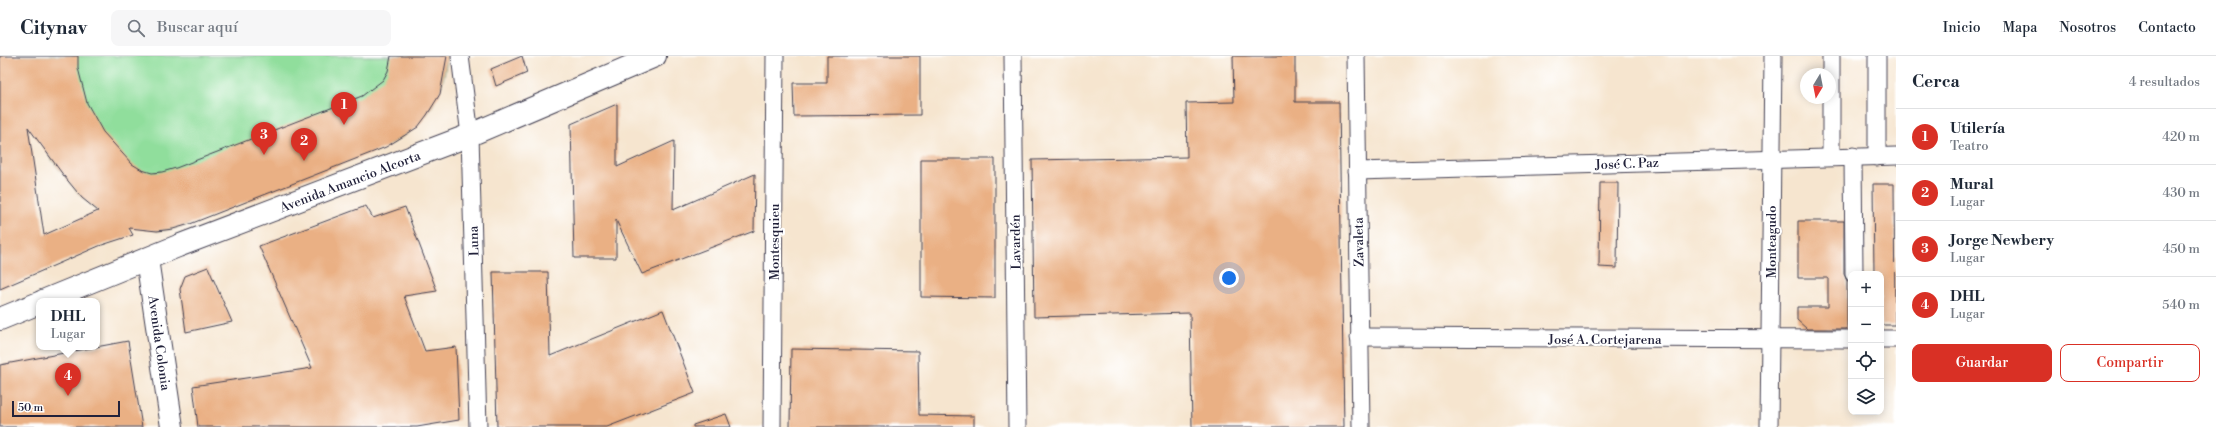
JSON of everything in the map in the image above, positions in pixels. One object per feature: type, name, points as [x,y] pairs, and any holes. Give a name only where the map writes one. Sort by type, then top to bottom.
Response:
[{"type":"main road","name":"Avenida Amancio Alcorta","points":[[50,298],[146,259],[470,135],[655,56]]},
{"type":"main road","name":"Avenida Colonia","points":[[146,259],[172,427]]},
{"type":"main road","points":[[0,319],[36,304]]},
{"type":"street","name":"Luna","points":[[460,56],[470,135],[478,427]]},
{"type":"street","name":"Montesquieu","points":[[772,427],[775,56]]},
{"type":"street","name":"Lavardén","points":[[1013,56],[1017,427]]},
{"type":"street","name":"Zavaleta","points":[[1356,56],[1361,427]]},
{"type":"street","name":"Monteagudo","points":[[1769,427],[1773,56]]},
{"type":"street","points":[[1831,56],[1831,157]]},
{"type":"street","points":[[1877,157],[1878,56]]},
{"type":"street","points":[[1853,156],[1854,271]]},
{"type":"street","name":"José C. Paz","points":[[1357,171],[1771,158],[1896,156]]},
{"type":"street","name":"José A. Cortejarena","points":[[1359,337],[1848,340]]},
{"type":"street","points":[[1884,339],[1896,339]]},
{"type":"green space","points":[[19,56],[447,57],[441,87],[430,110],[422,121],[401,138],[387,146],[384,141],[189,221],[190,224],[173,229],[157,231],[98,211],[82,198],[51,159],[38,136]]},
{"type":"building","points":[[0,56],[78,56],[78,68],[87,103],[103,132],[132,164],[142,170],[152,173],[176,168],[362,96],[383,80],[388,71],[391,56],[447,56],[440,94],[427,115],[418,127],[386,147],[190,224],[173,229],[157,231],[129,228],[133,235],[99,246],[0,289]],"holes":[[[28,127],[82,198],[98,211],[44,235]]]},
{"type":"building","points":[[522,56],[527,73],[496,86],[491,69]]},
{"type":"building","points":[[827,56],[920,56],[920,115],[794,116],[793,83],[827,83]]},
{"type":"building","points":[[1233,56],[1295,56],[1295,102],[1339,102],[1344,427],[1192,427],[1190,313],[1034,317],[1032,160],[1187,157],[1186,103],[1234,102]]},
{"type":"building","points":[[617,104],[617,167],[674,141],[673,210],[755,174],[754,231],[642,274],[616,220],[616,258],[574,258],[571,124]]},
{"type":"building","points":[[921,159],[995,159],[995,298],[921,297]]},
{"type":"building","points":[[1600,183],[1618,183],[1617,268],[1599,267]]},
{"type":"building","points":[[1873,184],[1894,184],[1895,325],[1884,325],[1884,271],[1874,271]]},
{"type":"building","points":[[366,206],[373,218],[405,207],[437,291],[404,296],[425,351],[456,347],[459,420],[417,427],[198,427],[193,386],[312,368],[259,246]]},
{"type":"building","points":[[1798,221],[1844,221],[1844,274],[1847,281],[1847,329],[1807,329],[1797,320],[1797,307],[1828,307],[1828,278],[1798,278]]},
{"type":"building","points":[[208,267],[232,322],[186,332],[180,289],[185,276]]},
{"type":"building","points":[[493,272],[548,272],[550,356],[663,310],[695,393],[607,427],[497,427]]},
{"type":"building","points":[[128,341],[142,427],[0,427],[0,365],[80,350],[100,350],[100,346]]},
{"type":"building","points":[[791,349],[918,351],[919,415],[974,416],[974,427],[790,427]]},
{"type":"building","points":[[726,414],[731,427],[693,427],[693,425]]},
{"type":"place","name":"Utilería","points":[[344,125]]},
{"type":"place","name":"Jorge Newbery","points":[[264,155]]},
{"type":"place","name":"Mural","points":[[304,161]]},
{"type":"place","name":"DHL","points":[[68,396]]}]
